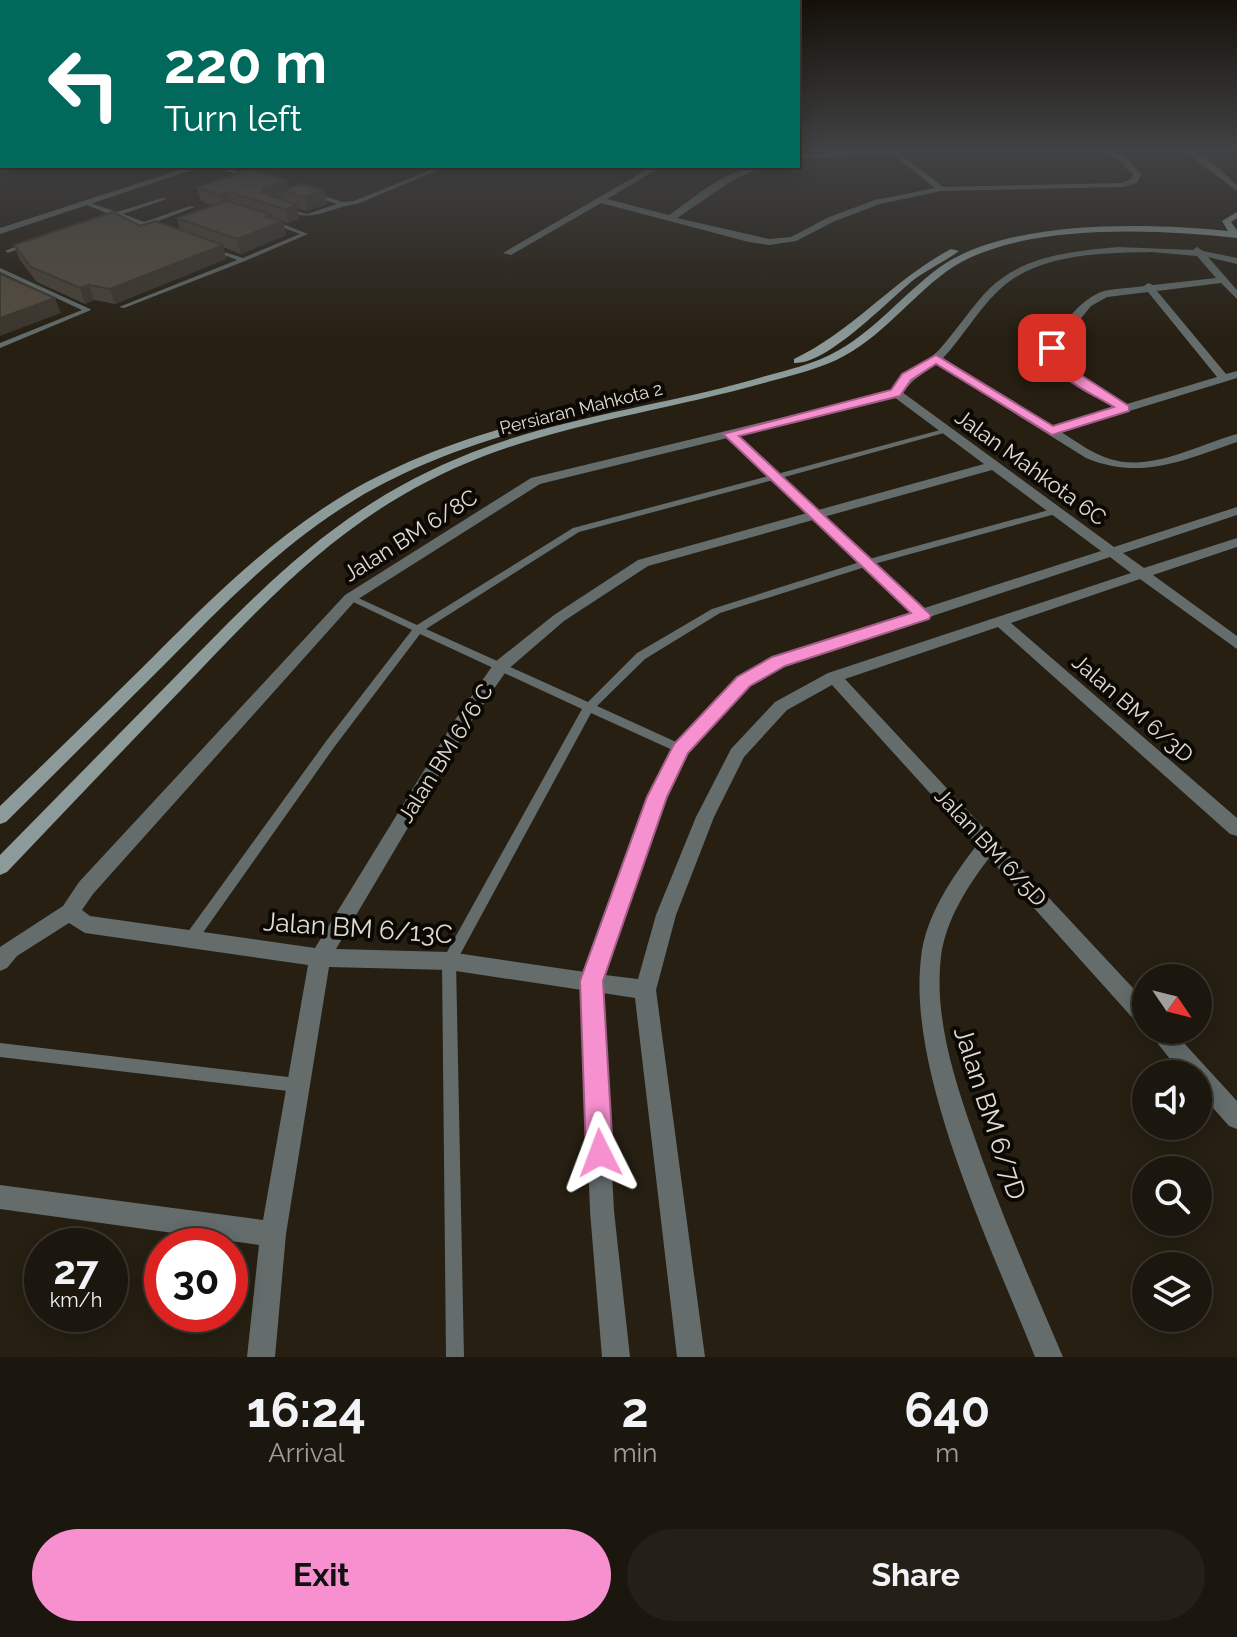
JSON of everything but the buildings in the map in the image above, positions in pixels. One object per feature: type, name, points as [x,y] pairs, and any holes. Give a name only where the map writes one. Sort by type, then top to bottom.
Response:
[{"type":"main road","points":[[1232,218],[1227,226],[1237,234]]},
{"type":"main road","name":"Persiaran Mahkota 2","points":[[0,867],[245,614],[330,536],[385,499],[540,427],[750,375],[811,356],[851,331],[931,263],[972,243],[1021,232],[1085,224],[1232,218]]},
{"type":"main road","name":"Persiaran Mahkota 2","points":[[0,817],[231,589],[287,539],[380,480],[470,442],[741,387],[822,362],[869,337],[947,266],[986,249],[1034,237],[1089,231],[1196,230],[1237,234]]},
{"type":"street","points":[[0,231],[54,214]]},
{"type":"street","points":[[508,253],[576,214]]},
{"type":"street","points":[[657,214],[752,240],[778,242],[793,239],[847,214]]},
{"type":"street","points":[[671,218],[676,214]]},
{"type":"street","points":[[896,393],[907,377],[936,359],[994,289],[1009,277],[1033,266],[1064,257],[1115,250],[1197,250],[1237,261]]},
{"type":"street","points":[[1197,250],[1237,296]]},
{"type":"street","points":[[1125,408],[1062,369],[1053,358],[1052,348],[1087,304],[1108,292],[1222,280]]},
{"type":"street","points":[[1148,286],[1224,378]]},
{"type":"street","points":[[936,359],[1094,458],[1128,467],[1149,465],[1237,438]]},
{"type":"street","points":[[1052,431],[1237,374]]},
{"type":"street","name":"Jalan Mahkota 6C","points":[[896,393],[1237,644]]},
{"type":"street","name":"Jalan BM 6/8C","points":[[70,912],[86,888],[350,598],[536,481],[896,393]]},
{"type":"street","name":"Jalan BM 6/6 C","points":[[261,1357],[273,1234],[320,958],[461,724],[501,666],[559,618],[643,563],[994,465]]},
{"type":"street","points":[[616,1357],[602,1211],[592,981],[657,797],[681,749],[743,681],[779,661],[1237,511]]},
{"type":"street","points":[[691,1357],[645,990],[666,915],[705,817],[737,753],[781,706],[834,677],[1237,542]]},
{"type":"street","name":"Jalan BM 6/3D","points":[[1000,621],[1237,829]]},
{"type":"street","name":"Jalan BM 6/5D","points":[[834,677],[1132,1002]]},
{"type":"street","name":"Jalan BM 6/7D","points":[[989,844],[942,915],[930,959],[930,1010],[945,1080],[975,1169],[1049,1357]]},
{"type":"street","points":[[0,962],[10,950],[70,912]]},
{"type":"street","name":"Jalan BM 6/13C","points":[[70,912],[85,924],[320,958],[449,961],[645,990]]},
{"type":"street","points":[[1171,1044],[1185,1060]]},
{"type":"street","points":[[1212,1090],[1237,1118]]},
{"type":"street","points":[[0,1197],[273,1234]]},
{"type":"lane","points":[[104,219],[116,214]]},
{"type":"lane","points":[[118,214],[166,232]]},
{"type":"lane","points":[[143,224],[171,214]]},
{"type":"lane","points":[[154,228],[193,214]]},
{"type":"lane","points":[[122,307],[305,234],[264,219]]},
{"type":"lane","points":[[8,251],[35,242]]},
{"type":"lane","points":[[204,246],[243,260]]},
{"type":"lane","points":[[0,270],[88,310],[0,346]]},
{"type":"lane","points":[[190,940],[331,743],[418,629],[576,530],[947,431]]},
{"type":"lane","points":[[729,434],[923,615]]},
{"type":"lane","points":[[455,1357],[449,961],[589,707],[641,656],[716,611],[867,563],[1056,511]]},
{"type":"lane","points":[[350,598],[681,749]]},
{"type":"lane","points":[[0,1050],[297,1085]]},
{"type":"route","points":[[600,1153],[592,981],[657,797],[681,749],[743,681],[779,661],[923,615],[729,434],[896,393],[907,377],[936,359],[1052,431],[1125,408],[1062,369],[1053,358],[1052,348]]}]
